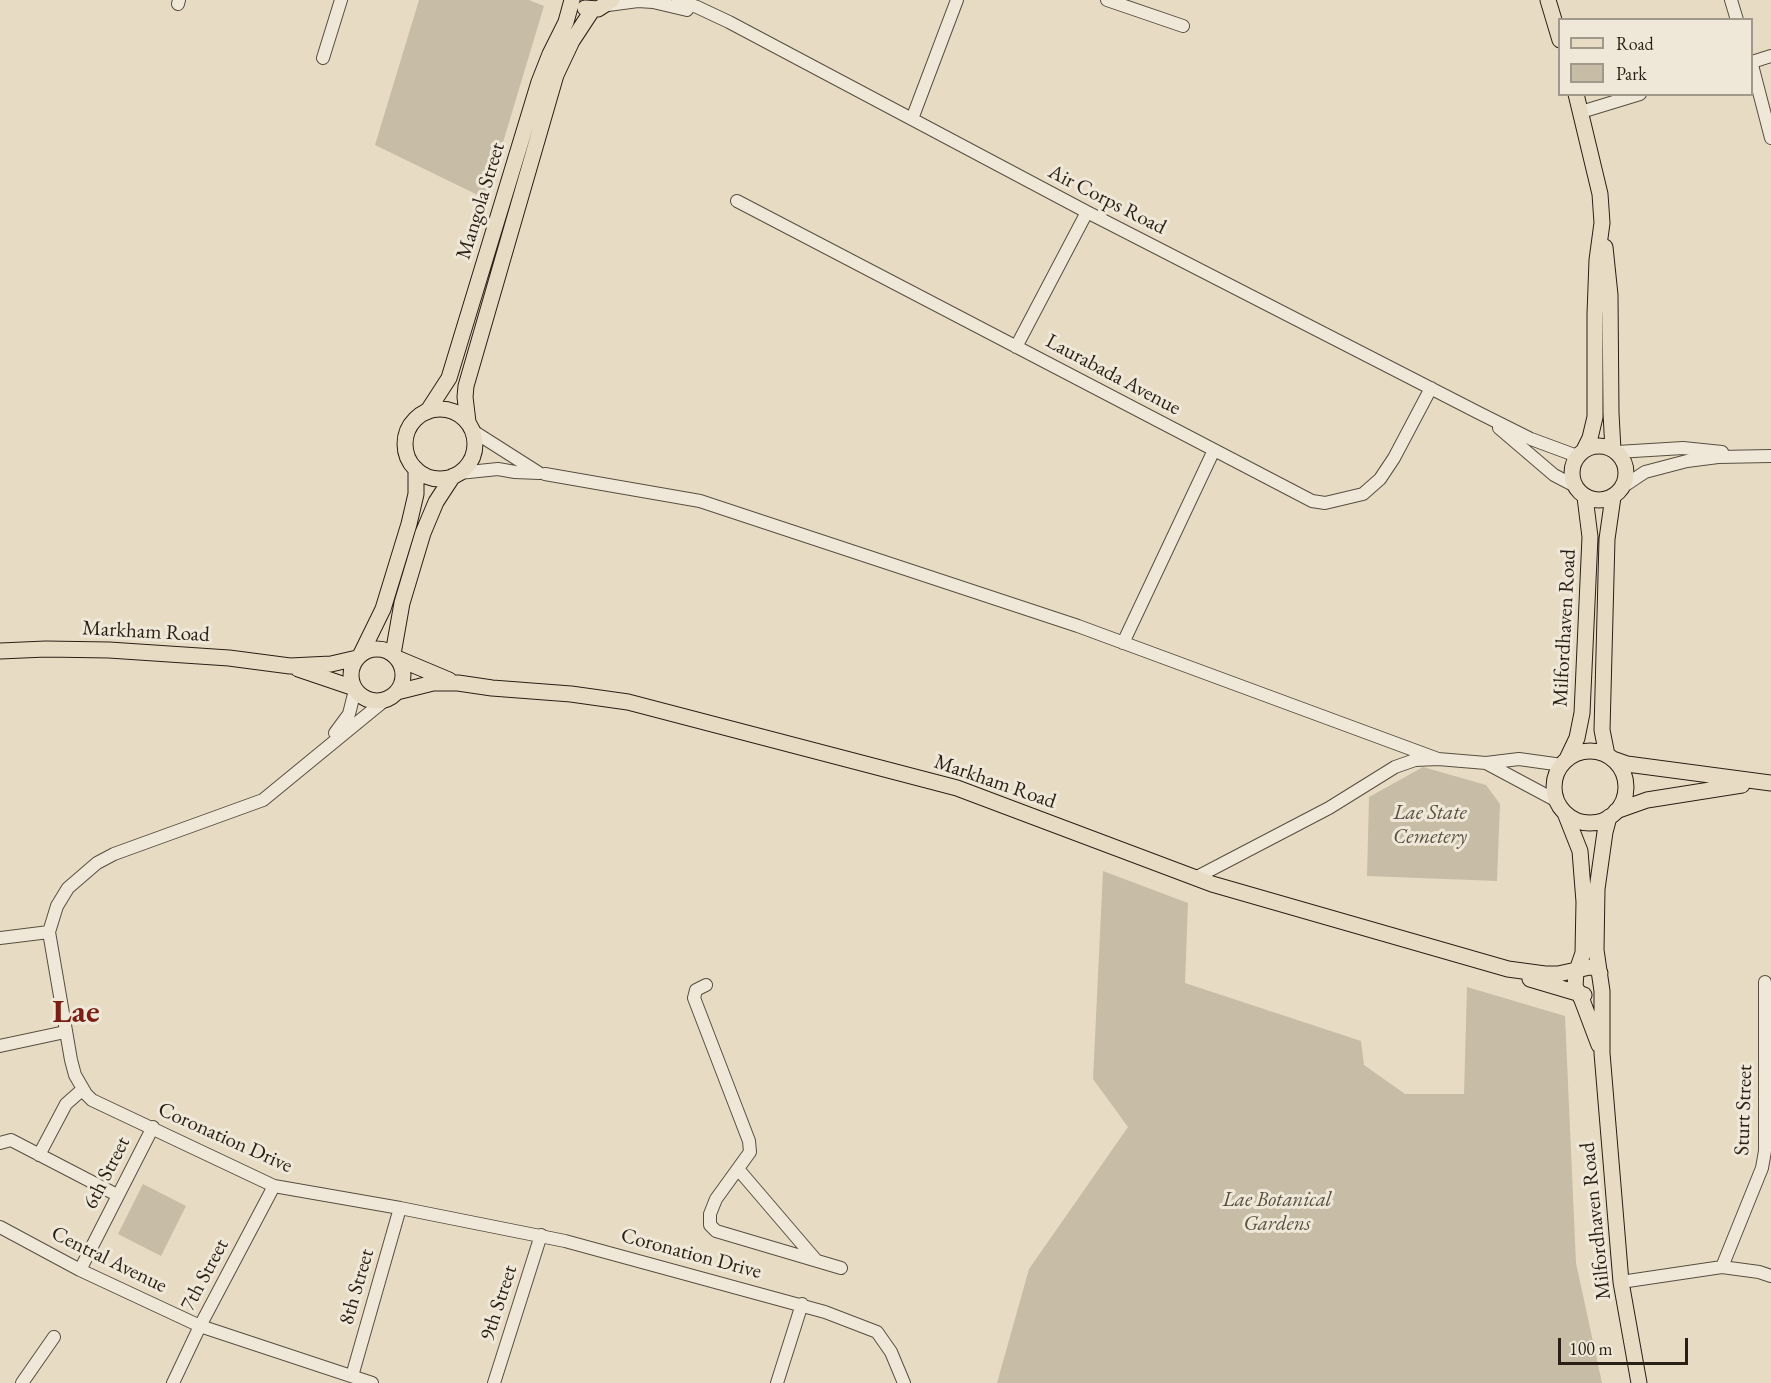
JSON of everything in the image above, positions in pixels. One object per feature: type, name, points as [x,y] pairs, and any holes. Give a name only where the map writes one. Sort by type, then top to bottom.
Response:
[{"type":"main road","points":[[573,0],[585,8],[604,5]]},
{"type":"main road","name":"Mangola Street","points":[[427,412],[449,378],[539,82],[573,0]]},
{"type":"main road","points":[[1548,0],[1558,33]]},
{"type":"main road","name":"Mangola Street","points":[[470,426],[465,398],[466,386],[556,75],[572,42],[604,5]]},
{"type":"main road","points":[[1577,96],[1600,194],[1610,294],[1611,413],[1615,451],[1626,466],[1626,475],[1617,493],[1599,501],[1580,491],[1572,476],[1573,465],[1590,438],[1595,417],[1596,303],[1602,232]]},
{"type":"main road","points":[[416,469],[416,494],[383,609],[351,673],[355,689],[369,700],[391,696],[403,680],[404,672],[396,657],[399,615],[423,533],[436,502],[456,475],[466,467],[475,450],[470,426],[453,411],[435,409],[427,412],[415,420],[406,436],[407,456],[416,469],[434,478],[456,475]]},
{"type":"main road","points":[[1581,453],[1601,445],[1615,451]]},
{"type":"main road","name":"Milfordhaven Road","points":[[1565,762],[1577,738],[1582,713],[1590,537],[1580,491]]},
{"type":"main road","name":"Milfordhaven Road","points":[[1610,757],[1602,723],[1607,538],[1617,493]]},
{"type":"main road","points":[[359,656],[367,651],[380,649],[396,657]]},
{"type":"main road","name":"Markham Road","points":[[0,651],[109,650],[229,658],[290,666],[331,664],[359,656]]},
{"type":"main road","name":"Markham Road","points":[[396,657],[458,683]]},
{"type":"main road","name":"Markham Road","points":[[290,666],[355,689]]},
{"type":"main road","name":"Markham Road","points":[[391,696],[426,684],[458,683],[628,702],[957,788],[1195,878],[1508,969],[1530,979],[1580,995]]},
{"type":"main road","points":[[1585,751],[1596,751],[1627,764],[1765,783],[1647,800],[1599,822],[1587,823],[1575,820],[1561,807],[1554,793],[1554,782],[1565,762],[1585,751]]},
{"type":"main road","points":[[1610,757],[1621,768],[1626,790],[1623,801],[1613,814]]},
{"type":"main road","name":"Milfordhaven Road","points":[[1561,807],[1578,845],[1582,864],[1583,953],[1575,982],[1602,1053]]},
{"type":"main road","name":"Milfordhaven Road","points":[[1613,814],[1605,832],[1598,889],[1596,950],[1603,1007],[1602,1053],[1621,1282],[1640,1383]]},
{"type":"main road","name":"Markham Road","points":[[1508,969],[1552,974],[1569,973],[1590,967],[1595,968],[1600,977]]},
{"type":"main road","points":[[1580,995],[1594,993],[1600,977]]},
{"type":"street","points":[[323,58],[342,0]]},
{"type":"street","name":"Air Corps Road","points":[[678,0],[720,18],[1088,212],[1479,413],[1531,439],[1581,453]]},
{"type":"street","points":[[912,119],[957,0]]},
{"type":"street","points":[[1107,0],[1183,26]]},
{"type":"street","points":[[1731,0],[1736,18]]},
{"type":"street","name":"Air Corps Road","points":[[604,5],[638,1],[653,2],[720,18]]},
{"type":"street","points":[[1753,64],[1771,56]]},
{"type":"street","points":[[1753,68],[1771,138]]},
{"type":"street","points":[[1581,112],[1633,96]]},
{"type":"street","name":"Laurabada Avenue","points":[[737,201],[1311,501],[1325,503],[1340,501],[1363,494],[1380,479],[1394,458],[1431,388]]},
{"type":"street","points":[[1016,347],[1088,212]]},
{"type":"street","name":"Air Corps Road","points":[[1479,413],[1554,476],[1580,491]]},
{"type":"street","points":[[456,475],[484,469],[539,474],[470,426]]},
{"type":"street","points":[[1615,451],[1697,448],[1740,456]]},
{"type":"street","points":[[1123,643],[1214,450]]},
{"type":"street","points":[[1617,493],[1645,472],[1663,466],[1687,461],[1740,456],[1771,456]]},
{"type":"street","points":[[545,474],[700,501],[1067,622],[1438,759]]},
{"type":"street","points":[[308,762],[346,719],[355,689]]},
{"type":"street","points":[[39,1155],[66,1104],[82,1089],[70,1060],[49,932],[62,896],[68,888],[96,864],[130,848],[263,800],[391,696]]},
{"type":"street","points":[[1195,878],[1329,808],[1395,767],[1415,760],[1438,759],[1486,763],[1519,759],[1565,762]]},
{"type":"street","points":[[1486,763],[1561,807]]},
{"type":"street","points":[[0,938],[49,932]]},
{"type":"street","name":"Sturt Street","points":[[1722,1267],[1762,1168],[1765,1151],[1766,982]]},
{"type":"street","points":[[706,984],[696,990],[694,998],[749,1141],[750,1152],[716,1199],[710,1214],[711,1226],[716,1231],[841,1268]]},
{"type":"street","points":[[0,1046],[65,1032]]},
{"type":"street","name":"Coronation Drive","points":[[82,1089],[92,1100],[274,1186],[541,1235],[802,1304],[866,1326],[877,1332],[891,1352],[904,1383]]},
{"type":"street","name":"6th Street","points":[[80,1270],[153,1127]]},
{"type":"street","points":[[0,1143],[11,1140],[117,1195]]},
{"type":"street","points":[[738,1168],[815,1260]]},
{"type":"street","name":"7th Street","points":[[174,1383],[200,1326],[274,1186]]},
{"type":"street","name":"8th Street","points":[[352,1376],[400,1208]]},
{"type":"street","name":"Central Avenue","points":[[0,1227],[80,1270],[200,1326],[372,1383]]},
{"type":"street","name":"9th Street","points":[[494,1383],[541,1235]]},
{"type":"street","points":[[1621,1282],[1722,1267],[1771,1276]]},
{"type":"street","points":[[777,1383],[802,1304]]},
{"type":"street","points":[[22,1383],[54,1337]]},
{"type":"green space","points":[[419,0],[529,0],[544,6],[486,199],[375,145]]},
{"type":"green space","name":"Lae State Cemetery","points":[[1423,767],[1486,785],[1500,804],[1497,881],[1367,876],[1369,797]]},
{"type":"green space","name":"Lae Botanical Gardens","points":[[1103,871],[1188,903],[1185,983],[1361,1041],[1364,1065],[1405,1094],[1464,1094],[1467,987],[1565,1016],[1576,1263],[1602,1383],[997,1383],[1029,1269],[1128,1127],[1093,1079]]},
{"type":"green space","points":[[143,1184],[186,1206],[161,1256],[118,1234]]},
{"type":"district","name":"Lae","points":[[76,1013]]}]
